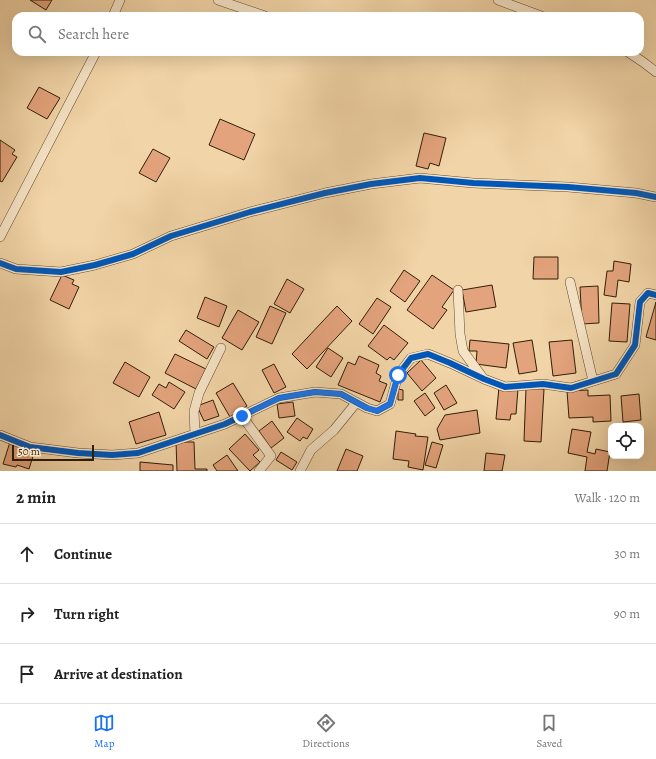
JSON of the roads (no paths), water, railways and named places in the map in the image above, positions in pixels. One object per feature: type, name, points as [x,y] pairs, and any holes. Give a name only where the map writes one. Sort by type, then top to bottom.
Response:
[{"type":"street","points":[[115,12],[120,0]]},
{"type":"street","points":[[218,0],[253,12]]},
{"type":"street","points":[[498,0],[530,12]]},
{"type":"street","points":[[0,237],[94,56]]},
{"type":"street","points":[[634,56],[656,72]]},
{"type":"street","points":[[0,263],[16,269],[61,272],[95,265],[133,254],[171,236],[250,212],[332,191],[371,184],[420,178],[473,183],[568,187],[636,193],[656,197]]},
{"type":"street","points":[[570,282],[593,381]]},
{"type":"street","points":[[458,290],[460,334],[463,351],[484,379]]},
{"type":"street","points":[[0,435],[30,447],[78,453],[112,455],[138,453],[225,424],[279,398],[315,392],[341,394],[356,403],[377,411],[390,404],[398,375],[411,358],[428,354],[505,387],[543,384],[571,388],[616,374],[635,345],[640,302],[648,293],[656,295]]},
{"type":"street","points":[[195,434],[194,411],[199,393],[221,348]]},
{"type":"street","points":[[300,471],[311,450],[334,430],[356,403]]},
{"type":"street","points":[[242,416],[271,456],[259,471]]}]
